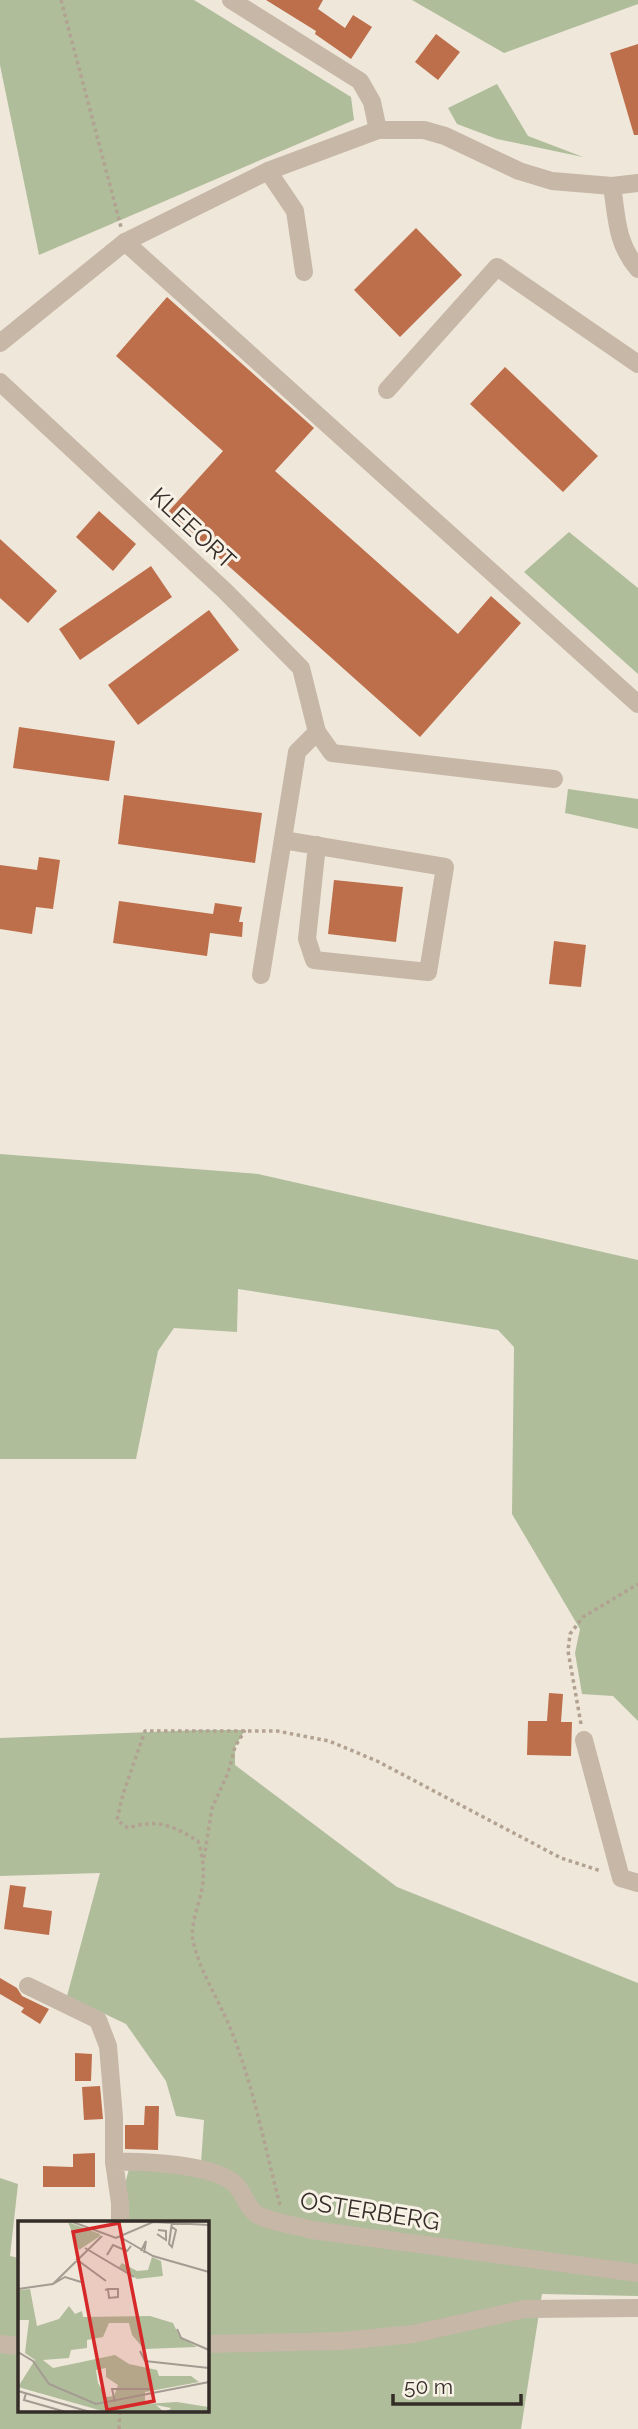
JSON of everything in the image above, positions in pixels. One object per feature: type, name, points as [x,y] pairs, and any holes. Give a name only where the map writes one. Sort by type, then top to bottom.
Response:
[{"type":"street","points":[[231,0],[360,81],[372,102],[378,130]]},
{"type":"street","points":[[0,343],[125,242],[268,171],[378,130],[424,130],[445,136],[519,171],[552,181],[612,186],[638,183]]},
{"type":"street","points":[[268,171],[295,211],[304,272]]},
{"type":"street","points":[[612,186],[625,254],[638,269]]},
{"type":"street","points":[[125,242],[638,704]]},
{"type":"street","points":[[387,390],[497,267],[638,364]]},
{"type":"street","name":"KLEEORT","points":[[0,382],[225,591],[301,668],[317,732]]},
{"type":"street","points":[[261,975],[297,752],[317,732],[332,752],[554,779]]},
{"type":"street","points":[[283,840],[317,845],[445,867],[428,972],[314,960],[307,939],[317,845]]},
{"type":"street","points":[[584,1740],[629,1880]]},
{"type":"street","points":[[28,1986],[98,2020],[108,2046],[120,2221]]},
{"type":"street","name":"OSTERBERG","points":[[114,2162],[141,2161],[199,2168],[234,2183],[254,2213],[271,2221],[288,2222],[312,2230],[638,2273]]},
{"type":"street","points":[[208,2344],[342,2341],[413,2334],[525,2308],[638,2308]]},
{"type":"street","points":[[0,2344],[18,2346]]},
{"type":"path","points":[[61,0],[125,242]]},
{"type":"path","points":[[584,1740],[568,1651],[570,1634],[583,1616],[638,1584]]},
{"type":"path","points":[[245,1730],[235,1747],[228,1773],[212,1808],[202,1888],[192,1939],[243,2063],[281,2210],[288,2222]]},
{"type":"path","points":[[204,1860],[198,1841],[172,1826],[144,1822],[128,1828],[117,1820],[145,1731],[276,1731],[330,1741],[377,1760],[561,1858],[629,1880]]},
{"type":"green space","points":[[0,0],[194,0],[351,97],[354,120],[39,255],[0,65]]},
{"type":"green space","points":[[412,0],[638,0],[638,4],[504,53]]},
{"type":"green space","points":[[497,84],[528,136],[583,157],[497,139],[457,124],[448,108]]},
{"type":"green space","points":[[569,532],[638,588],[638,674],[524,572]]},
{"type":"green space","points":[[568,789],[638,799],[638,829],[565,813]]},
{"type":"green space","points":[[0,1154],[258,1174],[638,1260],[638,1721],[613,1696],[582,1694],[575,1653],[580,1629],[512,1514],[514,1347],[498,1330],[238,1289],[237,1332],[174,1328],[158,1351],[136,1459],[0,1459]]},
{"type":"green space","points":[[245,1730],[235,1747],[235,1765],[397,1887],[638,1983],[638,2296],[542,2294],[521,2429],[0,2429],[0,2178],[18,2184],[10,2256],[18,2258],[18,2412],[208,2412],[208,2221],[126,2221],[125,2184],[129,2169],[201,2163],[204,2120],[176,2116],[166,2081],[126,2024],[67,1996],[100,1873],[0,1876],[0,1738]]},
{"type":"building","points":[[266,0],[323,0],[318,9],[345,28],[353,15],[372,27],[351,59],[315,34],[316,31]]},
{"type":"building","points":[[436,34],[460,52],[438,80],[415,62]]},
{"type":"building","points":[[638,44],[638,135],[634,135],[610,53]]},
{"type":"building","points":[[416,228],[462,275],[400,337],[354,290]]},
{"type":"building","points":[[167,297],[314,428],[275,471],[458,634],[491,596],[521,623],[420,737],[168,512],[223,451],[116,356]]},
{"type":"building","points":[[505,367],[598,456],[563,492],[470,404]]},
{"type":"building","points":[[99,511],[136,544],[113,571],[76,537]]},
{"type":"building","points":[[0,539],[57,591],[28,623],[0,598]]},
{"type":"building","points":[[151,566],[172,597],[80,660],[59,629]]},
{"type":"building","points":[[209,610],[239,650],[138,725],[108,685]]},
{"type":"building","points":[[19,727],[115,741],[109,781],[13,768]]},
{"type":"building","points":[[124,795],[262,813],[255,863],[118,844]]},
{"type":"building","points":[[39,857],[60,860],[53,909],[36,907],[32,934],[0,929],[0,865],[37,870]]},
{"type":"building","points":[[334,880],[403,887],[396,942],[328,934]]},
{"type":"building","points":[[119,901],[213,914],[215,903],[242,907],[239,922],[243,922],[242,937],[210,933],[207,956],[113,943]]},
{"type":"building","points":[[554,941],[586,945],[581,987],[549,984]]},
{"type":"building","points":[[549,1693],[563,1694],[561,1722],[572,1722],[571,1756],[527,1755],[528,1721],[547,1721]]},
{"type":"building","points":[[10,1885],[26,1887],[23,1907],[52,1911],[49,1935],[4,1929]]},
{"type":"building","points":[[0,1978],[17,1988],[22,1996],[49,2009],[40,2024],[21,2012],[24,2008],[0,1994]]},
{"type":"building","points":[[75,2053],[92,2054],[91,2081],[75,2081]]},
{"type":"building","points":[[100,2086],[103,2119],[84,2120],[82,2087]]},
{"type":"building","points":[[145,2106],[159,2106],[158,2150],[125,2149],[125,2125],[144,2125]]},
{"type":"building","points":[[95,2153],[95,2187],[43,2187],[43,2166],[73,2167],[73,2154]]}]
